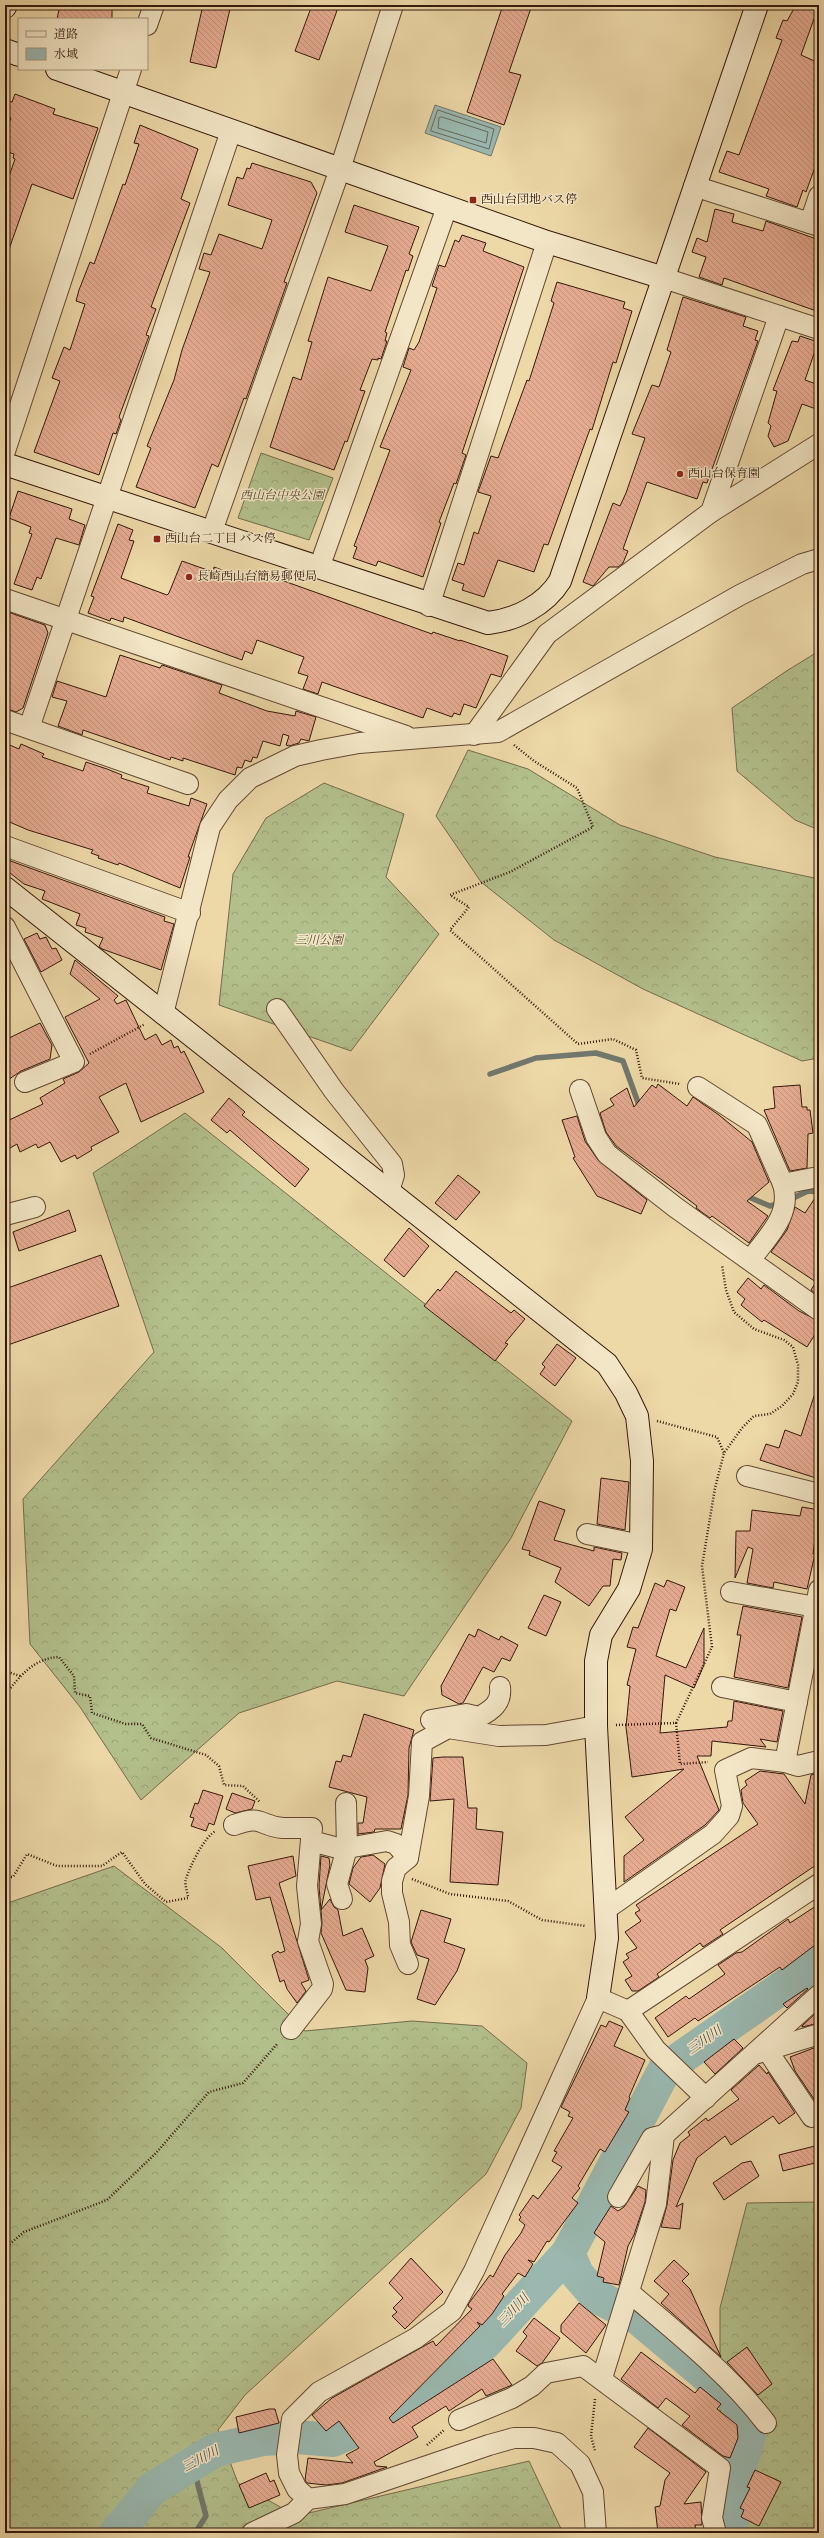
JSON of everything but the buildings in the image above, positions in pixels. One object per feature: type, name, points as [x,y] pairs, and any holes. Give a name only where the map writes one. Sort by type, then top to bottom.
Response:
[{"type":"street","points":[[148,22],[154,5]]},
{"type":"street","points":[[212,531],[340,169],[393,5]]},
{"type":"street","points":[[5,464],[106,498],[212,531],[429,606],[488,623],[501,622],[532,608],[553,592],[560,581],[756,5]]},
{"type":"street","points":[[5,50],[18,55]]},
{"type":"street","points":[[60,70],[547,242],[664,278],[819,329]]},
{"type":"street","points":[[5,451],[131,70]]},
{"type":"street","points":[[29,728],[231,131]]},
{"type":"street","points":[[694,186],[814,224],[819,196]]},
{"type":"street","points":[[319,568],[447,207]]},
{"type":"street","points":[[429,606],[547,242]]},
{"type":"street","points":[[711,512],[779,316]]},
{"type":"street","points":[[474,735],[547,634],[711,512],[819,444]]},
{"type":"street","points":[[163,1014],[190,912],[210,827],[228,800],[250,778],[274,765],[308,753],[359,743],[498,732],[740,594],[802,564],[819,559]]},
{"type":"street","points":[[5,599],[413,739]]},
{"type":"street","points":[[532,608],[547,634]]},
{"type":"street","points":[[5,720],[188,784]]},
{"type":"street","points":[[5,846],[190,912]]},
{"type":"street","points":[[5,888],[607,1364],[626,1393],[637,1416],[642,1461],[641,1545],[629,1589],[601,1634],[596,1661],[596,1726],[607,1938],[598,1998],[474,2271],[452,2311],[416,2338],[319,2392],[292,2419],[287,2455],[289,2473],[297,2488],[308,2498]]},
{"type":"street","points":[[5,926],[74,1062],[25,1082]]},
{"type":"street","points":[[277,1009],[334,1091],[392,1164],[394,1175],[389,1191]]},
{"type":"street","points":[[698,1087],[757,1125],[784,1198]]},
{"type":"street","points":[[580,1090],[596,1137],[607,1154],[675,1208],[750,1259],[819,1310]]},
{"type":"street","points":[[750,1259],[784,1198],[813,1178],[819,1179]]},
{"type":"street","points":[[5,1215],[34,1207]]},
{"type":"street","points":[[747,1476],[819,1494]]},
{"type":"street","points":[[587,1534],[641,1545]]},
{"type":"street","points":[[731,1592],[817,1598],[785,1762]]},
{"type":"street","points":[[408,1964],[400,1945],[399,1922],[392,1893],[392,1881],[396,1868],[408,1858],[419,1796],[422,1742],[421,1730],[427,1721],[466,1714],[479,1717],[497,1704],[501,1697],[500,1687]]},
{"type":"street","points":[[722,1687],[797,1702]]},
{"type":"street","points":[[422,1742],[448,1728],[499,1736],[546,1735],[596,1726]]},
{"type":"street","points":[[605,1910],[713,1834],[723,1823],[732,1806],[725,1770],[751,1758],[785,1762],[798,1766],[819,1761]]},
{"type":"street","points":[[342,1900],[338,1884],[347,1848],[346,1803]]},
{"type":"street","points":[[234,1825],[250,1819],[261,1820],[274,1826],[312,1828],[307,1886],[311,1924],[308,1941],[323,1984],[322,1989],[290,2029]]},
{"type":"street","points":[[311,1841],[342,1849],[387,1841],[396,1844],[408,1858]]},
{"type":"street","points":[[628,2011],[819,1884]]},
{"type":"street","points":[[618,2197],[652,2138],[664,2136],[760,2052],[819,1995]]},
{"type":"street","points":[[598,1998],[628,2011],[656,2050],[691,2081],[706,2098]]},
{"type":"street","points":[[760,2052],[819,2034]]},
{"type":"street","points":[[760,2052],[812,2117]]},
{"type":"street","points":[[602,2378],[629,2296],[656,2204],[664,2136]]},
{"type":"street","points":[[629,2296],[716,2368],[749,2400],[766,2423]]},
{"type":"street","points":[[459,2420],[512,2398],[532,2386],[546,2373],[583,2366],[602,2378],[720,2468],[712,2518],[716,2533]]},
{"type":"street","points":[[252,2533],[294,2513],[308,2498],[345,2494],[489,2445],[514,2438],[534,2438],[557,2443],[580,2464],[592,2492],[596,2533]]},
{"type":"path","points":[[498,732],[534,761],[576,788],[593,827],[510,872],[450,895],[469,907],[450,930],[578,1044],[613,1039],[636,1050],[642,1078],[698,1087]]},
{"type":"path","points":[[74,1062],[163,1014]]},
{"type":"path","points":[[724,1241],[722,1258],[726,1290],[734,1312],[754,1329],[784,1340],[793,1347],[798,1365],[798,1382],[792,1394],[782,1406],[770,1414],[754,1416],[742,1428],[724,1453],[715,1488],[702,1566],[712,1647],[676,1723],[680,1764],[707,1761],[725,1770]]},
{"type":"path","points":[[637,1416],[717,1437],[724,1453]]},
{"type":"path","points":[[5,1695],[20,1676],[46,1658],[59,1657],[74,1676],[75,1693],[90,1696],[92,1713],[126,1724],[142,1724],[151,1738],[206,1755],[219,1766],[224,1785],[243,1786],[260,1802],[261,1820]]},
{"type":"path","points":[[5,1671],[20,1676]]},
{"type":"path","points":[[596,1726],[676,1723]]},
{"type":"path","points":[[5,1877],[13,1877],[27,1854],[57,1866],[102,1866],[122,1852],[145,1884],[166,1902],[188,1898],[185,1880],[193,1866],[193,1857],[214,1832],[234,1825]]},
{"type":"path","points":[[408,1858],[404,1877],[450,1894],[508,1900],[542,1920],[567,1925]]},
{"type":"path","points":[[5,2248],[24,2232],[107,2200],[156,2153],[209,2092],[243,2083],[290,2029]]},
{"type":"path","points":[[597,2458],[591,2436],[595,2401],[602,2378]]},
{"type":"green space","name":"西山台中央公園","points":[[261,453],[333,478],[309,540],[238,518]]},
{"type":"green space","points":[[819,651],[819,830],[795,820],[737,771],[732,708]]},
{"type":"green space","points":[[468,750],[528,769],[620,825],[715,857],[819,879],[819,1058],[802,1061],[643,989],[554,940],[481,882],[436,816]]},
{"type":"green space","name":"三川公園","points":[[324,783],[404,814],[386,877],[439,934],[351,1051],[219,1005],[233,874],[266,818]]},
{"type":"green space","points":[[185,1113],[572,1421],[511,1538],[404,1696],[337,1681],[239,1713],[141,1800],[80,1707],[30,1644],[23,1499],[154,1352],[93,1173]]},
{"type":"green space","points":[[114,1866],[222,1948],[305,2031],[412,2021],[482,2026],[527,2063],[521,2108],[486,2174],[245,2395],[218,2430],[238,2483],[296,2516],[529,2461],[563,2533],[5,2533],[5,1904]]},
{"type":"green space","points":[[819,2202],[819,2533],[720,2533],[720,2308],[747,2203]]},
{"type":"water","points":[[435,105],[501,127],[491,156],[425,133]]},
{"type":"waterway","points":[[490,1074],[536,1058],[596,1053],[623,1061],[640,1108]]},
{"type":"waterway","points":[[789,1200],[808,1191],[819,1192]]},
{"type":"waterway","points":[[744,1195],[770,1206],[781,1203]]},
{"type":"waterway","name":"三川川","points":[[116,2533],[152,2489],[215,2450],[263,2439],[297,2437],[333,2440],[356,2430],[438,2378],[485,2343],[568,2253],[665,2069],[819,1962]]},
{"type":"waterway","points":[[568,2253],[577,2274],[596,2296],[637,2317],[738,2402],[750,2423],[749,2436],[734,2485],[730,2533]]},
{"type":"waterway","points":[[192,2462],[206,2516],[195,2533]]},
{"type":"place","name":"西山台団地バス停","points":[[473,200]]},
{"type":"place","name":"西山台保育園","points":[[680,474]]},
{"type":"place","name":"西山台二丁目 バス停","points":[[157,539]]},
{"type":"place","name":"長崎西山台簡易郵便局","points":[[189,577]]}]
